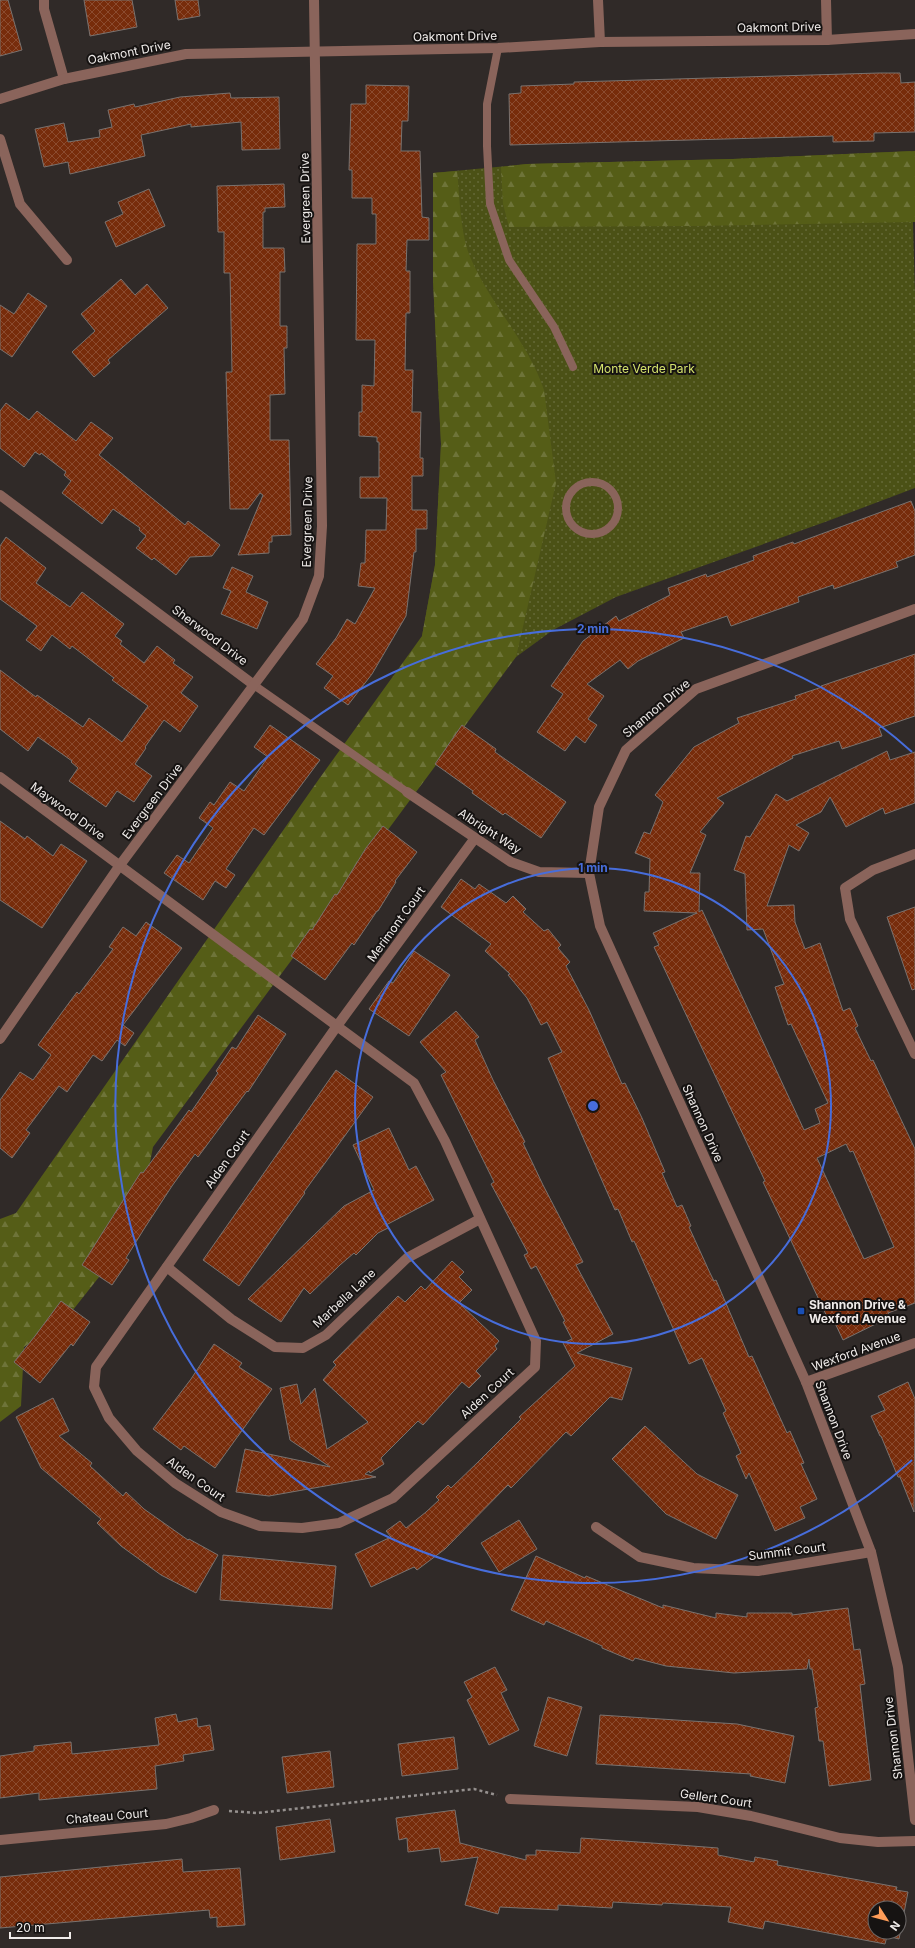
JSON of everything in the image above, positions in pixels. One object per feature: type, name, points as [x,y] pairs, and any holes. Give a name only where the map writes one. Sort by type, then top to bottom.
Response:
[{"type":"street","points":[[44,0],[44,9],[64,78]]},
{"type":"street","name":"Evergreen Drive","points":[[0,1039],[120,865],[303,619],[319,576],[322,526],[316,52],[314,0]]},
{"type":"street","points":[[598,0],[600,42]]},
{"type":"street","points":[[826,0],[828,40]]},
{"type":"street","name":"Oakmont Drive","points":[[0,99],[64,78],[186,54],[498,48],[600,42],[828,40],[915,34]]},
{"type":"street","points":[[0,139],[20,204],[67,260]]},
{"type":"street","name":"Sherwood Drive","points":[[0,495],[254,685]]},
{"type":"street","name":"Shannon Drive","points":[[915,608],[696,689],[626,750],[599,807],[589,873],[600,926],[806,1382],[871,1552],[898,1667],[915,1820]]},
{"type":"street","name":"Maywood Drive","points":[[0,777],[120,865]]},
{"type":"street","name":"Albright Way","points":[[408,792],[511,862],[539,872],[589,873]]},
{"type":"street","name":"Merimont Court","points":[[337,1026],[475,838]]},
{"type":"street","points":[[915,854],[873,870],[845,888],[850,919],[915,1054]]},
{"type":"street","name":"Alden Court","points":[[120,865],[414,1083],[445,1141],[536,1341],[534,1367],[393,1498],[339,1523],[302,1528],[260,1526],[220,1512],[175,1483],[136,1451],[109,1418],[94,1387],[96,1367],[337,1026]]},
{"type":"street","name":"Marbella Lane","points":[[167,1267],[231,1319],[275,1347],[303,1348],[326,1335],[407,1258],[480,1219]]},
{"type":"street","name":"Wexford Avenue","points":[[806,1382],[915,1343]]},
{"type":"street","name":"Summit Court","points":[[596,1527],[640,1557],[693,1568],[758,1571],[871,1552]]},
{"type":"street","name":"Gellert Court","points":[[510,1799],[698,1807],[751,1816],[840,1838],[878,1842],[915,1841]]},
{"type":"street","name":"Chateau Court","points":[[0,1840],[166,1824],[191,1818],[214,1810]]},
{"type":"lane","points":[[498,48],[487,104],[487,146],[490,204],[509,260],[554,327],[573,367]]},
{"type":"lane","points":[[588,482],[596,482],[604,484],[612,490],[616,497],[618,515],[614,523],[608,529],[591,534],[575,528],[569,522],[566,505],[573,490],[579,485],[588,482]]},
{"type":"lane","name":"Sherwood Drive","points":[[254,685],[408,792]]},
{"type":"path","points":[[214,1810],[257,1813],[474,1789],[510,1799]]},
{"type":"green space","name":"Monte Verde Park","points":[[911,151],[915,294],[915,488],[616,597],[553,630],[516,657],[422,636],[435,565],[441,444],[433,280],[433,173],[527,164],[733,159]]},
{"type":"green space","points":[[915,151],[915,222],[693,226],[509,227],[503,204],[501,167],[527,164],[733,159]]},
{"type":"green space","points":[[457,171],[460,204],[467,249],[479,276],[529,356],[544,390],[556,483],[516,657],[153,1147],[137,1229],[65,1320],[24,1347],[21,1406],[0,1422],[0,1219],[16,1213],[319,779],[422,636],[435,565],[441,444],[433,280],[433,173]]},
{"type":"building","points":[[0,0],[8,0],[22,50],[0,56]]},
{"type":"building","points":[[84,0],[132,0],[137,27],[90,36]]},
{"type":"building","points":[[175,0],[198,0],[200,16],[178,20]]},
{"type":"building","points":[[900,73],[901,83],[915,82],[915,132],[874,133],[874,141],[833,142],[833,136],[510,145],[509,94],[521,93],[521,86],[574,84],[574,82]]},
{"type":"building","points":[[366,85],[409,86],[408,121],[402,121],[401,151],[420,151],[422,217],[429,218],[429,240],[407,240],[406,271],[410,271],[410,313],[406,313],[405,370],[413,370],[412,412],[421,412],[420,458],[423,458],[423,476],[412,476],[412,510],[427,510],[427,529],[416,529],[416,552],[414,552],[406,616],[372,674],[348,705],[324,688],[333,676],[316,664],[336,638],[347,619],[355,624],[375,588],[358,586],[361,563],[365,563],[366,530],[386,530],[387,498],[360,498],[360,477],[379,477],[379,442],[377,442],[377,437],[359,436],[359,412],[362,412],[362,385],[374,386],[375,340],[356,340],[357,244],[376,244],[376,214],[372,214],[372,198],[352,198],[352,170],[349,170],[351,104],[366,104]]},
{"type":"building","points":[[230,93],[231,98],[279,97],[280,149],[242,150],[241,122],[191,127],[191,124],[141,135],[145,156],[70,174],[68,162],[44,167],[35,129],[64,123],[68,142],[100,137],[99,130],[112,127],[108,110],[134,104],[135,107],[180,97]]},
{"type":"building","points":[[284,184],[285,207],[265,208],[265,212],[263,212],[263,248],[284,248],[285,272],[280,272],[280,326],[287,326],[287,348],[284,348],[285,394],[270,395],[270,440],[289,440],[291,535],[272,536],[272,542],[269,542],[269,553],[238,555],[263,495],[260,493],[248,509],[230,509],[226,372],[232,372],[230,273],[224,273],[224,232],[218,232],[217,186]]},
{"type":"building","points":[[149,189],[165,226],[116,247],[105,222],[123,214],[118,202]]},
{"type":"building","points":[[121,279],[135,295],[147,284],[168,308],[108,360],[110,363],[94,377],[72,352],[95,331],[81,314]]},
{"type":"building","points":[[28,293],[47,306],[12,357],[0,349],[0,305],[14,314]]},
{"type":"building","points":[[6,403],[29,420],[37,411],[76,441],[91,422],[113,438],[99,455],[185,525],[188,521],[220,545],[212,556],[190,557],[176,575],[154,558],[152,560],[136,548],[146,536],[139,530],[140,528],[113,509],[102,524],[62,493],[71,481],[64,475],[66,472],[41,453],[40,455],[35,452],[24,467],[0,448],[0,411]]},
{"type":"building","points":[[911,501],[915,511],[915,555],[896,562],[898,567],[834,589],[833,585],[798,597],[799,602],[731,626],[727,616],[681,632],[684,638],[638,661],[628,669],[620,660],[587,684],[604,696],[588,719],[597,725],[585,743],[576,736],[565,751],[537,732],[563,694],[551,686],[583,641],[616,616],[619,621],[670,595],[668,588],[706,574],[707,577],[754,560],[753,556],[793,542],[794,544]]},
{"type":"building","points":[[6,537],[46,568],[36,583],[70,607],[82,592],[124,624],[115,636],[122,641],[120,644],[144,663],[157,646],[175,660],[173,663],[193,677],[181,693],[198,706],[180,732],[164,720],[145,747],[146,748],[135,764],[152,776],[134,802],[117,791],[106,807],[69,781],[78,768],[71,762],[72,761],[38,737],[28,751],[0,729],[0,670],[36,697],[37,695],[83,727],[89,718],[122,742],[148,706],[112,680],[114,678],[72,646],[70,649],[52,635],[41,651],[26,640],[37,626],[0,599],[0,546]]},
{"type":"building","points":[[232,567],[253,576],[246,592],[268,602],[257,629],[221,614],[231,591],[223,588]]},
{"type":"building","points":[[915,654],[915,716],[879,728],[882,736],[842,749],[839,741],[792,756],[793,758],[717,798],[724,803],[700,832],[706,835],[690,873],[700,873],[699,912],[702,910],[804,1130],[820,1123],[815,1109],[828,1103],[791,1024],[788,1025],[775,987],[784,984],[763,929],[747,930],[745,874],[734,870],[746,836],[750,837],[776,794],[787,801],[887,751],[890,760],[915,752],[915,803],[885,814],[883,808],[846,827],[830,797],[821,812],[796,825],[809,833],[799,851],[789,845],[767,906],[794,905],[795,922],[805,949],[820,943],[843,1011],[850,1008],[858,1026],[855,1028],[871,1061],[873,1060],[915,1149],[915,1303],[888,1313],[890,1317],[843,1340],[834,1321],[830,1323],[763,1182],[765,1181],[654,947],[659,945],[653,933],[697,913],[644,911],[645,892],[649,892],[650,859],[635,853],[644,832],[650,834],[663,802],[655,795],[694,747],[739,723],[737,718],[796,699],[795,696],[822,687],[821,686]],"holes":[[[846,1144],[850,1152],[853,1151],[894,1247],[864,1259],[817,1158]]]},
{"type":"building","points":[[270,725],[320,760],[264,835],[254,828],[226,869],[235,875],[226,888],[215,881],[203,900],[164,873],[177,855],[189,863],[213,828],[199,818],[210,802],[214,805],[230,782],[244,791],[268,757],[254,747]]},
{"type":"building","points":[[462,725],[496,749],[495,752],[566,802],[541,838],[505,813],[503,815],[435,764]]},
{"type":"building","points":[[0,821],[25,839],[27,836],[53,856],[61,844],[87,861],[42,928],[0,900]]},
{"type":"building","points":[[383,826],[417,852],[395,881],[396,882],[378,911],[354,945],[352,943],[325,980],[291,956],[310,929],[312,930],[335,894],[337,895],[366,848]]},
{"type":"building","points":[[461,879],[475,889],[479,884],[506,903],[513,896],[526,909],[523,912],[544,931],[548,929],[561,945],[558,948],[570,962],[566,966],[589,1010],[622,1084],[625,1083],[642,1118],[665,1172],[662,1173],[677,1207],[682,1205],[691,1226],[689,1227],[714,1281],[716,1280],[749,1357],[752,1356],[787,1433],[790,1431],[804,1463],[801,1464],[817,1499],[800,1507],[805,1518],[775,1531],[749,1473],[746,1479],[736,1456],[741,1453],[723,1413],[726,1411],[702,1358],[689,1364],[634,1241],[632,1242],[618,1209],[615,1210],[548,1058],[562,1052],[547,1022],[541,1025],[527,998],[508,975],[510,974],[485,951],[491,944],[441,907]]},
{"type":"building","points":[[915,907],[915,989],[912,990],[887,917]]},
{"type":"building","points":[[146,922],[182,948],[123,1025],[134,1033],[125,1046],[117,1040],[102,1061],[93,1055],[67,1092],[59,1086],[26,1130],[30,1133],[12,1158],[0,1148],[0,1100],[20,1072],[33,1080],[51,1055],[38,1045],[77,992],[79,994],[113,949],[109,947],[123,927],[136,936]]},
{"type":"building","points":[[414,951],[450,975],[409,1036],[369,1009],[389,981],[393,983]]},
{"type":"building","points":[[456,1011],[479,1037],[475,1040],[493,1080],[525,1142],[523,1143],[543,1185],[583,1262],[576,1265],[613,1334],[577,1353],[632,1368],[622,1400],[610,1397],[571,1436],[566,1432],[511,1488],[508,1485],[445,1549],[417,1570],[414,1567],[371,1587],[355,1554],[391,1537],[386,1531],[400,1521],[406,1528],[426,1512],[439,1500],[436,1497],[448,1485],[451,1488],[521,1419],[519,1417],[575,1366],[563,1343],[572,1339],[563,1322],[565,1321],[536,1266],[531,1269],[524,1255],[528,1253],[491,1184],[494,1182],[441,1075],[446,1072],[420,1042]]},
{"type":"building","points":[[258,1015],[286,1034],[248,1092],[247,1091],[198,1157],[195,1154],[172,1186],[126,1258],[129,1260],[112,1285],[82,1265],[141,1172],[143,1173],[189,1110],[191,1112],[218,1073],[216,1071],[232,1047],[236,1049]]},
{"type":"building","points":[[336,1070],[373,1097],[304,1192],[305,1193],[239,1286],[203,1260]]},
{"type":"building","points":[[389,1128],[409,1170],[416,1166],[434,1200],[386,1225],[388,1228],[378,1233],[356,1255],[354,1253],[310,1294],[304,1288],[281,1322],[248,1299],[344,1206],[374,1190],[353,1145]]},
{"type":"building","points":[[452,1261],[464,1272],[459,1277],[472,1290],[459,1303],[499,1341],[495,1346],[497,1349],[476,1371],[481,1376],[469,1388],[462,1382],[423,1425],[418,1421],[381,1458],[384,1464],[370,1473],[369,1471],[365,1474],[376,1477],[269,1496],[236,1492],[245,1449],[330,1467],[290,1440],[280,1388],[297,1384],[301,1404],[315,1388],[327,1449],[368,1422],[323,1380],[336,1365],[333,1362],[398,1296],[405,1302],[421,1286],[425,1290]]},
{"type":"building","points":[[61,1301],[90,1322],[73,1346],[71,1344],[40,1383],[14,1362]]},
{"type":"building","points":[[214,1344],[242,1363],[239,1367],[272,1389],[215,1468],[184,1446],[181,1450],[153,1429],[191,1379]]},
{"type":"building","points":[[908,1382],[915,1399],[914,1512],[900,1477],[898,1477],[871,1416],[885,1410],[878,1396]]},
{"type":"building","points":[[53,1398],[69,1431],[59,1436],[92,1463],[90,1466],[123,1496],[126,1492],[144,1509],[188,1540],[189,1539],[218,1555],[196,1593],[161,1575],[121,1546],[97,1523],[101,1519],[41,1468],[16,1417]]},
{"type":"building","points":[[645,1426],[697,1474],[738,1495],[716,1539],[666,1514],[612,1459]]},
{"type":"building","points":[[519,1520],[537,1549],[499,1572],[481,1543]]},
{"type":"building","points":[[223,1555],[336,1566],[332,1609],[220,1600]]},
{"type":"building","points":[[536,1556],[585,1578],[586,1576],[663,1608],[663,1605],[716,1618],[716,1613],[747,1617],[747,1613],[792,1613],[792,1615],[848,1608],[854,1650],[860,1649],[865,1684],[860,1685],[871,1780],[829,1786],[823,1741],[819,1741],[815,1708],[818,1707],[809,1659],[807,1669],[734,1673],[666,1666],[635,1658],[633,1661],[546,1621],[544,1625],[511,1610]]},
{"type":"building","points":[[495,1667],[507,1690],[501,1693],[519,1730],[489,1745],[467,1700],[472,1697],[464,1682]]},
{"type":"building","points":[[548,1697],[582,1707],[567,1756],[534,1746]]},
{"type":"building","points":[[176,1714],[178,1722],[197,1718],[198,1727],[210,1725],[214,1750],[183,1755],[184,1761],[155,1766],[157,1789],[39,1800],[39,1793],[0,1798],[0,1756],[34,1751],[34,1746],[71,1742],[72,1754],[159,1745],[155,1718]]},
{"type":"building","points":[[600,1715],[737,1724],[794,1736],[785,1783],[750,1776],[751,1774],[596,1764]]},
{"type":"building","points":[[454,1737],[458,1769],[402,1776],[398,1744]]},
{"type":"building","points":[[330,1751],[334,1787],[287,1793],[282,1757]]},
{"type":"building","points":[[455,1810],[460,1843],[526,1860],[526,1855],[536,1855],[536,1850],[580,1853],[581,1838],[718,1848],[718,1855],[754,1862],[755,1857],[778,1861],[777,1865],[897,1887],[896,1890],[908,1892],[906,1900],[867,1900],[867,1940],[886,1940],[885,1944],[765,1921],[763,1929],[728,1922],[731,1907],[613,1902],[612,1908],[558,1905],[558,1910],[500,1907],[498,1914],[465,1905],[478,1857],[441,1862],[439,1848],[408,1852],[407,1838],[399,1840],[396,1818]]},
{"type":"building","points":[[330,1819],[335,1852],[280,1860],[276,1827]]},
{"type":"building","points":[[182,1859],[183,1872],[240,1868],[245,1925],[217,1927],[217,1917],[210,1918],[209,1910],[0,1928],[0,1877]]},
{"type":"place","name":"Shannon Drive & Wexford Avenue","points":[[801,1311]]}]
